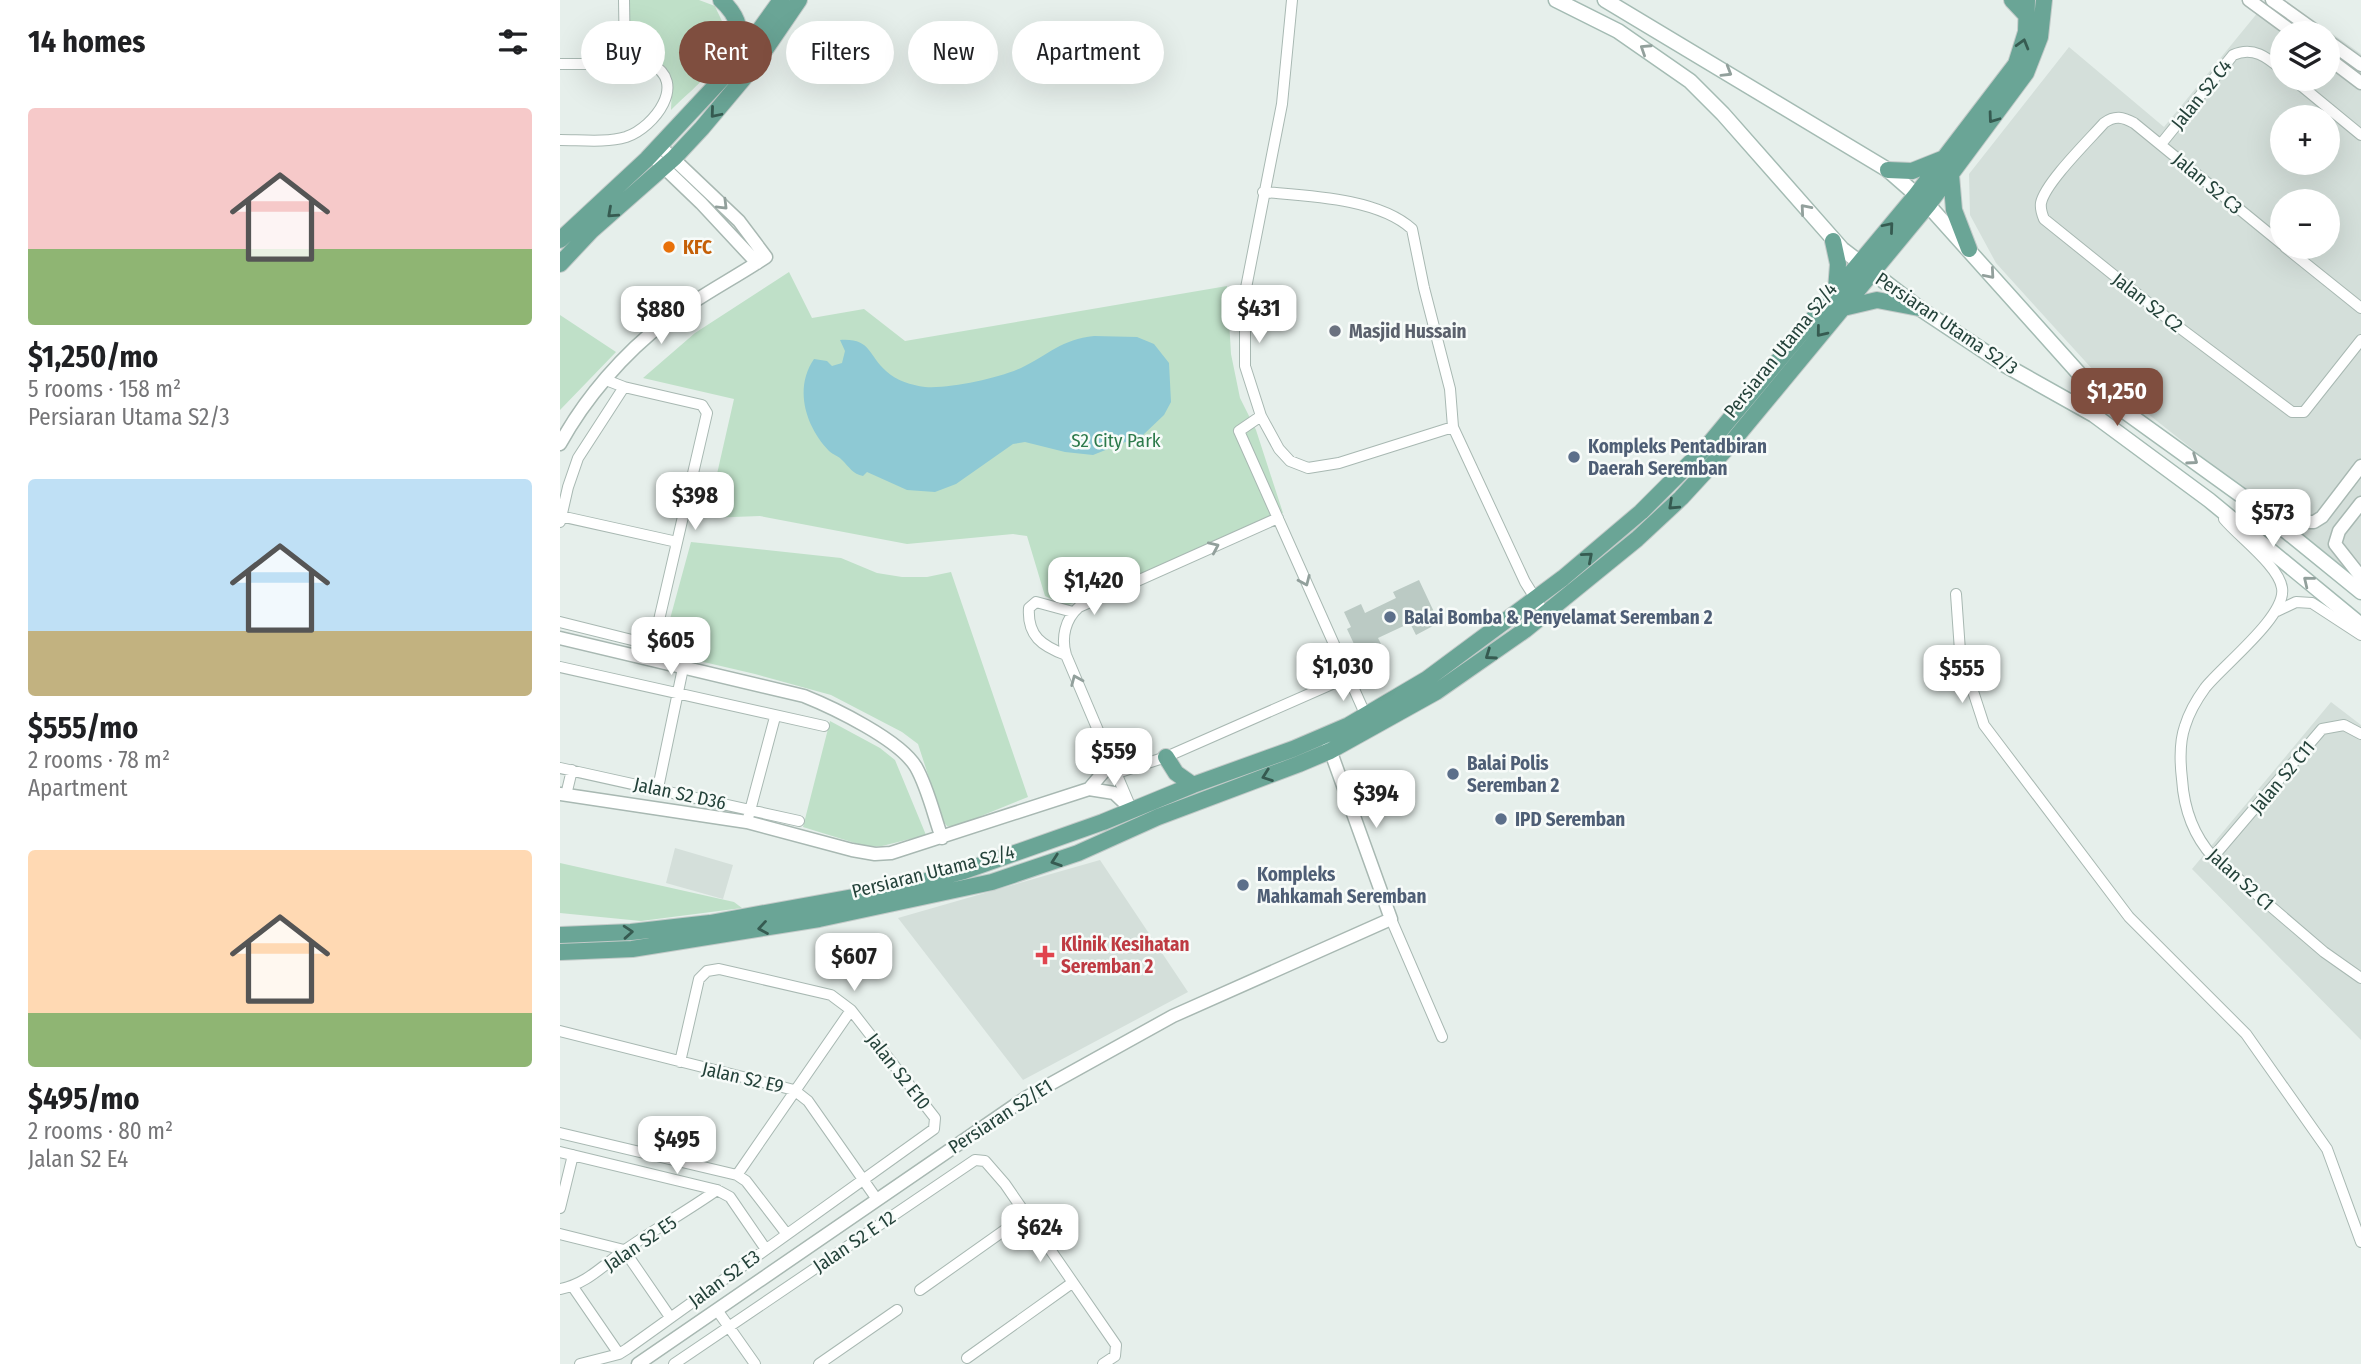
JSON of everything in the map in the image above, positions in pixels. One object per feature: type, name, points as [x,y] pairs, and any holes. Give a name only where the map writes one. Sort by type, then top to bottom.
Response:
[{"type":"main road","points":[[721,0],[731,9],[737,21]]},
{"type":"main road","points":[[766,21],[781,0]]},
{"type":"main road","points":[[560,264],[591,231],[669,163],[754,66],[799,0]]},
{"type":"main road","name":"Persiaran Utama S2/3","points":[[1556,0],[1618,31],[1690,81],[1723,114],[1833,241],[1866,267],[1919,308],[2005,365],[2094,415],[2209,500],[2361,625]]},
{"type":"main road","points":[[1605,0],[1888,170],[1969,248],[2083,378],[2249,501],[2361,592]]},
{"type":"main road","points":[[2012,0],[2027,8]]},
{"type":"main road","points":[[2044,7],[2057,0]]},
{"type":"main road","name":"Persiaran Utama S2/4","points":[[560,952],[632,949],[819,919],[992,882],[1078,853],[1328,743],[1432,686],[1541,608],[1681,498],[1727,448],[1839,309],[1866,267],[1922,200],[1951,175],[2026,72],[2040,37],[2044,7]]},
{"type":"main road","name":"Persiaran Utama S2/4","points":[[1922,200],[1946,157],[2016,64],[2026,33],[2027,8]]},
{"type":"main road","points":[[560,240],[656,151],[717,84]]},
{"type":"main road","points":[[1888,170],[1912,171],[1946,157]]},
{"type":"main road","points":[[1951,175],[1954,210],[1969,248]]},
{"type":"main road","points":[[1833,241],[1838,264],[1836,290]]},
{"type":"main road","name":"Persiaran Utama S2/4","points":[[1541,608],[1709,444],[1836,290],[1866,267]]},
{"type":"main road","points":[[1839,309],[1877,300],[1919,308]]},
{"type":"main road","name":"Persiaran Utama S2/4","points":[[560,935],[631,932],[710,923],[892,890],[964,871],[1193,785],[1328,743],[1366,716],[1432,686]]},
{"type":"main road","points":[[1166,757],[1176,772],[1193,785]]},
{"type":"main road","points":[[1132,810],[1140,815],[1158,817]]},
{"type":"street","points":[[624,0],[624,21]]},
{"type":"street","points":[[1290,0],[1282,104],[1245,293],[1243,354],[1261,416],[1279,449],[1290,461],[1308,468],[1339,463],[1453,427]]},
{"type":"street","points":[[2249,0],[2278,21]]},
{"type":"street","points":[[2272,0],[2301,21]]},
{"type":"street","points":[[2340,50],[2361,65]]},
{"type":"street","name":"Jalan S2 C4","points":[[2161,144],[2233,55],[2242,51],[2253,51],[2270,60]]},
{"type":"street","points":[[560,64],[581,64]]},
{"type":"street","points":[[2340,67],[2361,83]]},
{"type":"street","points":[[560,140],[613,139],[628,136],[645,125],[663,106],[668,79],[665,75]]},
{"type":"street","points":[[2308,91],[2361,135]]},
{"type":"street","name":"Jalan S2 C2","points":[[2134,123],[2120,117],[2111,118],[2104,123],[2049,186],[2041,201],[2040,211],[2044,219],[2172,322],[2292,412],[2304,412],[2361,340]]},
{"type":"street","name":"Jalan S2 C3","points":[[2134,123],[2270,234]]},
{"type":"street","points":[[560,444],[570,426],[630,352],[667,320],[762,260],[656,151]]},
{"type":"street","points":[[1263,192],[1319,197],[1390,212],[1412,229],[1450,389],[1453,427],[1541,608]]},
{"type":"street","name":"Jalan S2 C3","points":[[2301,259],[2361,308]]},
{"type":"street","points":[[606,380],[706,408],[707,413],[656,633],[652,640],[652,660]]},
{"type":"street","points":[[624,387],[578,458],[560,518],[677,542]]},
{"type":"street","points":[[1261,416],[1239,431],[1366,716]]},
{"type":"street","points":[[2249,501],[2305,522],[2314,522],[2322,517],[2361,467]]},
{"type":"street","points":[[2209,500],[2277,574],[2283,594],[2277,611]]},
{"type":"street","points":[[2361,503],[2339,531],[2335,544],[2361,577]]},
{"type":"street","points":[[1132,810],[1062,644],[1073,612],[1278,518]]},
{"type":"street","points":[[1956,593],[1960,651],[1984,725],[2129,917],[2246,1034],[2327,1149],[2361,1242]]},
{"type":"street","points":[[1066,655],[1044,647],[1034,635],[1028,619],[1029,608],[1036,602],[1073,612]]},
{"type":"street","points":[[2277,611],[2296,602],[2312,603],[2361,635]]},
{"type":"street","name":"Jalan S2 C1","points":[[2277,611],[2206,688],[2185,726],[2181,745],[2183,795],[2189,819],[2200,842],[2213,857],[2324,951],[2361,978]]},
{"type":"street","points":[[560,622],[640,642],[652,640]]},
{"type":"street","points":[[560,638],[804,696],[827,705],[895,746],[917,769],[942,838]]},
{"type":"street","points":[[560,667],[824,726]]},
{"type":"street","points":[[658,788],[682,668]]},
{"type":"street","points":[[572,770],[563,794],[747,822],[874,854],[902,851],[1089,789],[1114,768],[1166,757],[1348,677]]},
{"type":"street","points":[[747,822],[775,717]]},
{"type":"street","name":"Jalan S2 C11","points":[[2213,857],[2322,729],[2344,725],[2361,734]]},
{"type":"street","points":[[1328,743],[1391,919],[1442,1037]]},
{"type":"street","name":"Jalan S2 D36","points":[[560,768],[751,808],[799,821]]},
{"type":"street","points":[[1089,789],[1114,793],[1132,810]]},
{"type":"street","name":"Persiaran S2/E1","points":[[638,1364],[876,1198],[1027,1097],[1172,1016],[1391,919]]},
{"type":"street","name":"Jalan S2 E10","points":[[680,1062],[699,979],[707,971],[719,969],[831,995],[850,1010],[935,1118],[934,1129],[863,1180]]},
{"type":"street","points":[[737,1175],[850,1010]]},
{"type":"street","name":"Jalan S2 E9","points":[[560,1031],[794,1090],[808,1101],[876,1198]]},
{"type":"street","points":[[560,1133],[737,1175],[746,1181],[786,1233]]},
{"type":"street","points":[[560,1152],[717,1190],[730,1197],[765,1248]]},
{"type":"street","points":[[560,1208],[573,1155]]},
{"type":"street","name":"Jalan S2 E 12","points":[[674,1364],[970,1162],[985,1161],[1026,1215]]},
{"type":"street","name":"Jalan S2 E3","points":[[580,1364],[619,1354],[863,1180]]},
{"type":"street","name":"Jalan S2 E5","points":[[560,1289],[573,1287],[624,1250],[717,1190]]},
{"type":"street","points":[[920,1290],[1026,1215],[1117,1350],[1115,1356],[1103,1364]]},
{"type":"street","points":[[560,1234],[624,1250],[670,1317]]},
{"type":"street","points":[[967,1358],[1072,1283]]},
{"type":"street","points":[[573,1287],[619,1354]]},
{"type":"street","points":[[717,1310],[755,1364]]},
{"type":"street","points":[[819,1364],[897,1310]]},
{"type":"shaded area","points":[[2268,0],[2285,0],[2315,21],[2270,21],[2270,91],[2340,91],[2340,39],[2361,54],[2361,583],[2094,371],[1996,263],[1970,215],[1969,174],[2069,47],[2164,127]]},
{"type":"shaded area","points":[[2331,702],[2361,725],[2361,1040],[2192,869]]},
{"type":"shaded area","points":[[675,848],[733,865],[723,899],[666,883]]},
{"type":"shaded area","name":"Klinik Kesihatan Seremban 2","points":[[1100,860],[1188,992],[1023,1080],[898,918]]},
{"type":"green space","points":[[626,0],[699,0],[715,6],[722,21],[679,21],[679,84],[698,84],[671,110],[670,75],[665,67],[665,21],[627,21]]},
{"type":"green space","name":"S2 City Park","points":[[789,272],[812,318],[864,309],[905,341],[1227,286],[1231,354],[1240,398],[1256,430],[1283,513],[1066,606],[1045,596],[1027,536],[1013,534],[907,544],[760,516],[707,518],[734,399],[643,378],[695,333]]},
{"type":"green space","points":[[560,315],[616,352],[560,410]]},
{"type":"green space","points":[[691,542],[841,558],[877,573],[902,577],[927,577],[951,572],[1028,797],[954,827],[947,826],[943,821],[918,744],[902,732],[831,695],[661,652]]},
{"type":"green space","points":[[830,721],[880,748],[895,760],[926,835],[868,847],[803,827]]},
{"type":"green space","points":[[560,863],[734,902],[742,908],[641,921],[560,913]]},
{"type":"water","points":[[1094,336],[1137,337],[1154,344],[1169,363],[1171,402],[1164,415],[1143,435],[1093,455],[1065,452],[1025,442],[1013,444],[956,484],[935,492],[907,490],[867,472],[863,476],[854,472],[829,451],[808,419],[804,394],[808,370],[814,359],[827,361],[832,366],[842,363],[845,351],[840,340],[850,340],[863,345],[886,371],[899,380],[935,387],[961,385],[1000,375],[1021,368],[1073,340]]},
{"type":"building","name":"Balai Bomba & Penyelamat Seremban 2","points":[[1419,580],[1435,614],[1430,621],[1433,626],[1416,635],[1410,623],[1378,638],[1382,646],[1360,657],[1347,629],[1351,627],[1344,612],[1361,604],[1365,613],[1396,598],[1393,592]]},
{"type":"place","name":"KFC","points":[[669,247]]},
{"type":"place","name":"Masjid Hussain","points":[[1335,331]]},
{"type":"place","name":"Kompleks Pentadbiran Daerah Seremban","points":[[1574,457]]},
{"type":"place","name":"Balai Bomba & Penyelamat Seremban 2","points":[[1390,617]]},
{"type":"place","name":"Balai Polis Seremban 2","points":[[1453,774]]},
{"type":"place","name":"IPD Seremban","points":[[1501,819]]},
{"type":"place","name":"Kompleks Mahkamah Seremban","points":[[1243,885]]},
{"type":"place","name":"Klinik Kesihatan Seremban 2","points":[[1045,955]]}]
